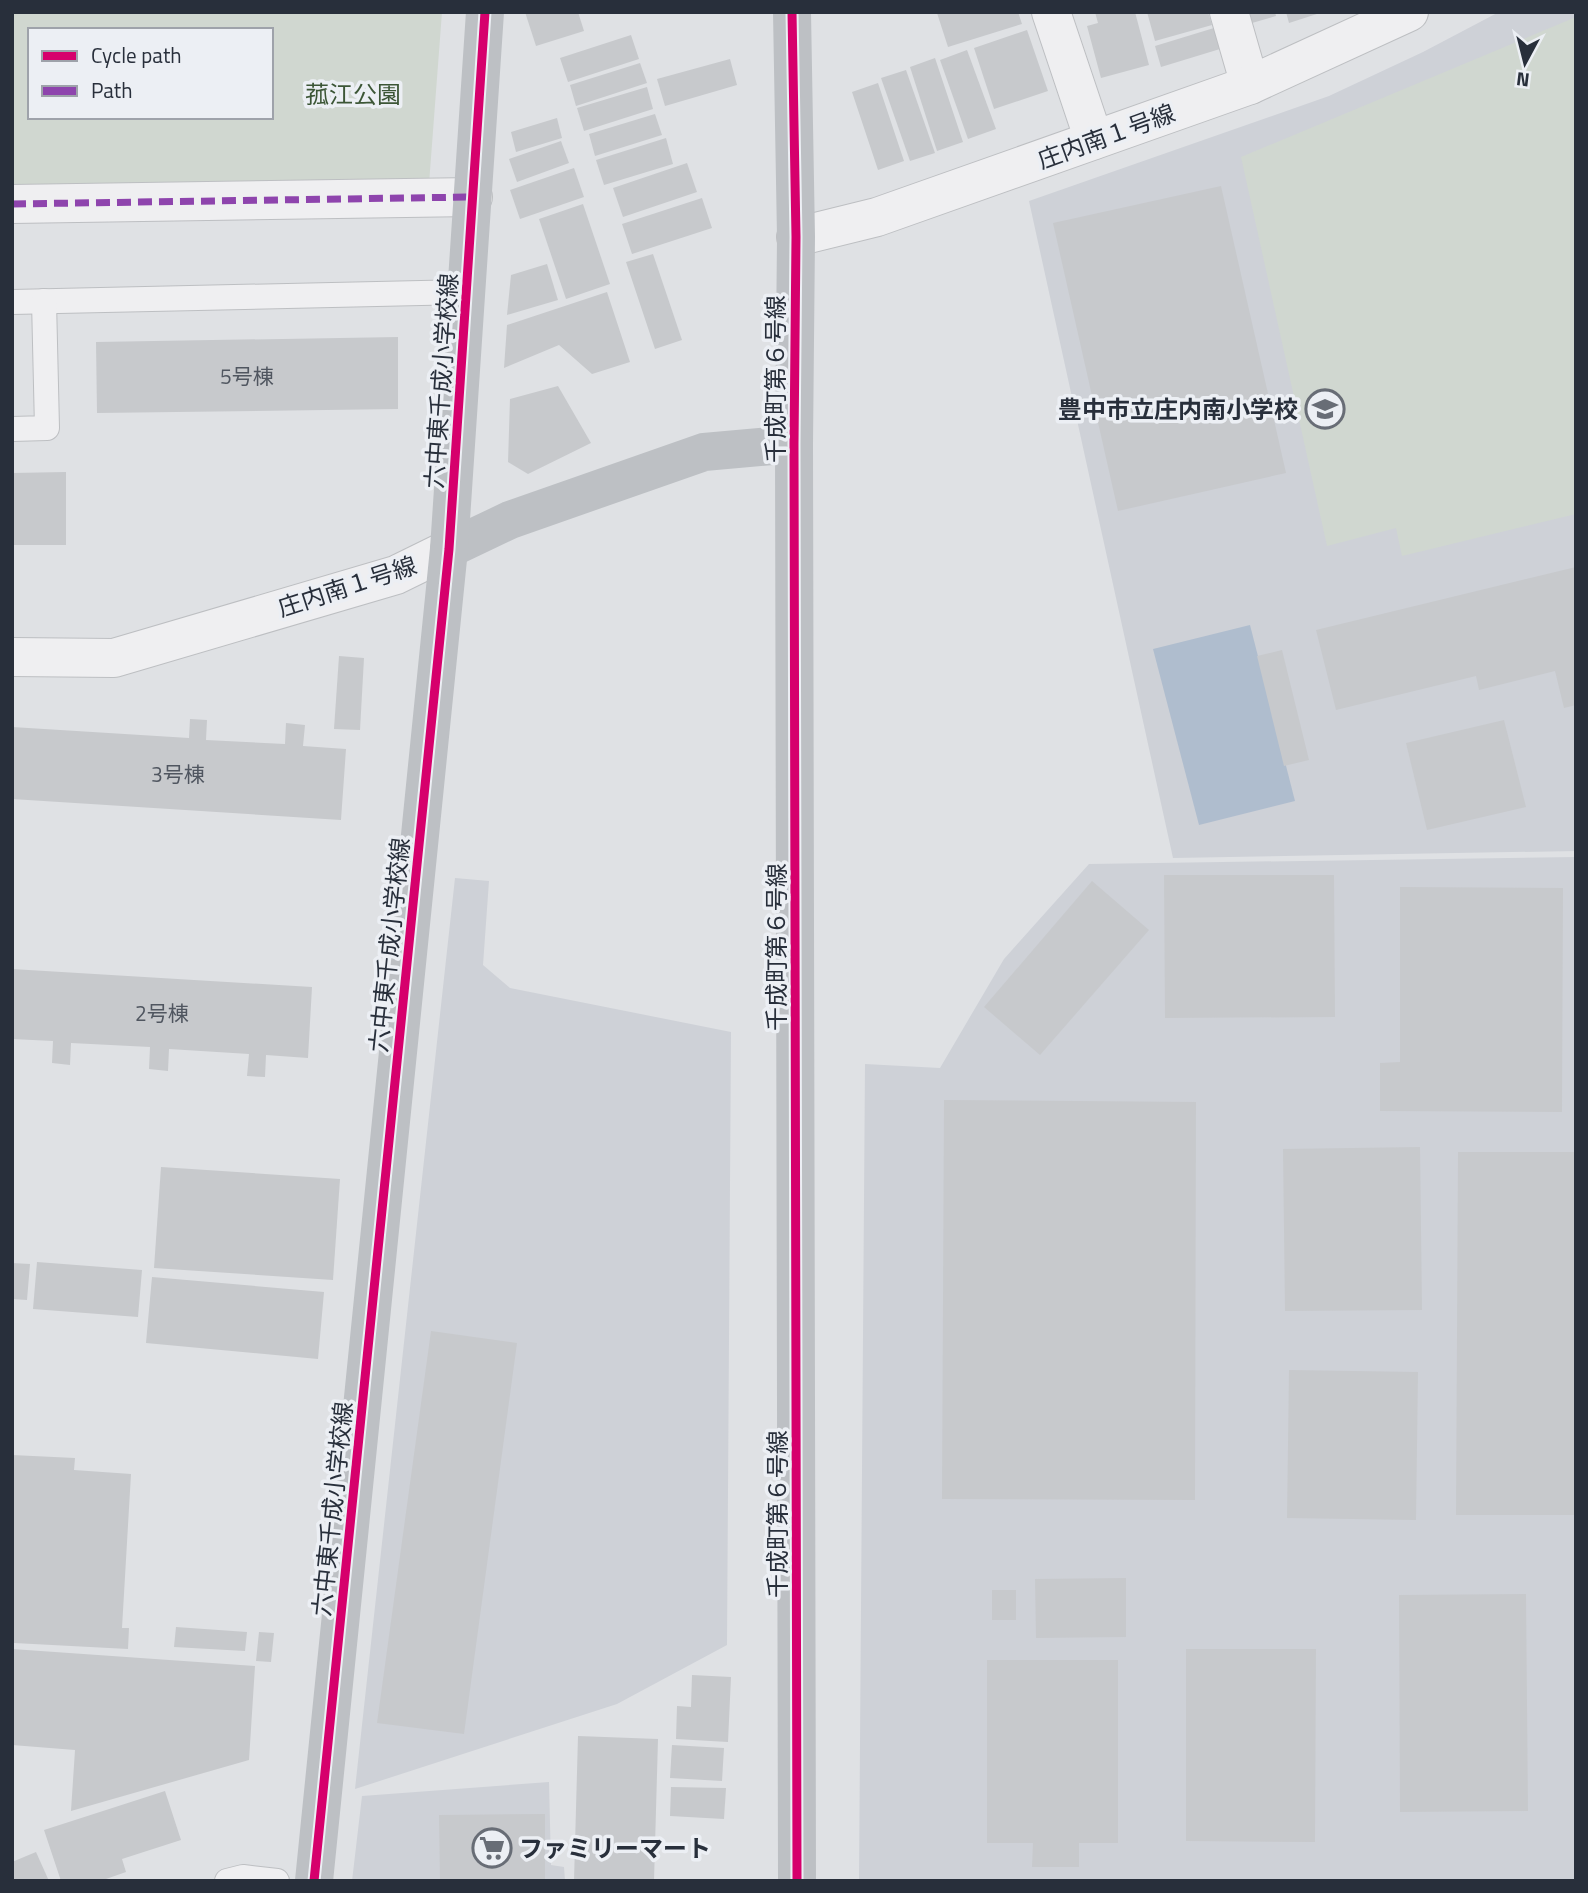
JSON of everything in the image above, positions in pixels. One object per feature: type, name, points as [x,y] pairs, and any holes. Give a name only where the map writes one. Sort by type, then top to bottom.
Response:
[{"type":"street","name":"六中東千成小学校線","points":[[314,1881],[449,549],[485,12]]},
{"type":"street","name":"千成町第６号線","points":[[792,12],[796,237],[794,444],[797,1881]]},
{"type":"street","points":[[1052,12],[1094,140]]},
{"type":"street","points":[[1229,12],[1250,85]]},
{"type":"street","name":"庄内南１号線","points":[[796,237],[877,218],[1250,85],[1409,12]]},
{"type":"street","points":[[12,204],[473,197]]},
{"type":"street","name":"庄内南１号線","points":[[12,657],[114,657],[396,575],[510,520],[704,452],[794,444]]},
{"type":"lane","points":[[12,302],[466,292]]},
{"type":"lane","points":[[12,429],[47,428],[44,301]]},
{"type":"lane","points":[[227,1881],[243,1877],[276,1881]]},
{"type":"shaded area","name":"豊中市立庄内南小学校","points":[[1499,12],[1576,12],[1576,851],[1173,858],[1029,201],[1329,96],[1423,52]]},
{"type":"shaded area","points":[[1576,857],[1576,1881],[859,1881],[865,1064],[940,1068],[1004,959],[1089,864]]},
{"type":"shaded area","points":[[455,878],[489,881],[483,965],[510,988],[731,1032],[727,1645],[617,1704],[355,1789]]},
{"type":"shaded area","points":[[549,1782],[551,1865],[564,1867],[565,1881],[352,1881],[362,1796]]},
{"type":"green space","name":"菰江公園","points":[[12,12],[442,12],[429,184],[12,186]]},
{"type":"green space","points":[[1576,17],[1576,514],[1402,556],[1396,528],[1327,546],[1241,157]]},
{"type":"water","points":[[1250,625],[1295,801],[1199,825],[1153,649]]},
{"type":"building","points":[[525,12],[578,12],[584,31],[536,46]]},
{"type":"building","points":[[1018,12],[1022,24],[948,47],[937,13]]},
{"type":"building","points":[[1095,12],[1135,12],[1149,65],[1101,78],[1087,26],[1098,23]]},
{"type":"building","points":[[1147,12],[1208,12],[1212,25],[1155,41]]},
{"type":"building","points":[[1241,12],[1275,12],[1276,16],[1245,25]]},
{"type":"building","points":[[1286,12],[1320,12],[1320,13],[1289,23]]},
{"type":"building","points":[[1214,28],[1220,49],[1161,67],[1155,46]]},
{"type":"building","points":[[1027,30],[1048,91],[994,109],[974,48]]},
{"type":"building","points":[[631,35],[639,59],[568,82],[560,58]]},
{"type":"building","points":[[967,50],[996,129],[968,139],[940,60]]},
{"type":"building","points":[[935,58],[963,142],[937,151],[910,67]]},
{"type":"building","points":[[730,59],[737,85],[665,106],[657,79]]},
{"type":"building","points":[[640,63],[647,83],[576,106],[570,85]]},
{"type":"building","points":[[906,70],[935,153],[910,161],[881,78]]},
{"type":"building","points":[[878,83],[904,161],[878,170],[852,92]]},
{"type":"building","points":[[647,87],[653,109],[584,131],[577,108]]},
{"type":"building","points":[[655,114],[662,135],[595,156],[589,134]]},
{"type":"building","points":[[557,118],[562,138],[516,152],[511,132]]},
{"type":"building","points":[[666,138],[673,164],[604,185],[596,160]]},
{"type":"building","points":[[561,141],[569,163],[517,182],[509,159]]},
{"type":"building","points":[[687,163],[697,192],[623,217],[613,188]]},
{"type":"building","points":[[574,168],[584,197],[520,219],[510,190]]},
{"type":"building","points":[[1221,186],[1286,473],[1118,511],[1053,223]]},
{"type":"building","points":[[702,198],[712,228],[632,254],[622,224]]},
{"type":"building","points":[[583,204],[610,284],[566,299],[539,219]]},
{"type":"building","points":[[653,254],[682,340],[655,349],[626,262]]},
{"type":"building","points":[[547,264],[558,300],[507,315],[511,275]]},
{"type":"building","points":[[607,292],[630,362],[592,374],[559,345],[504,368],[507,325]]},
{"type":"building","points":[[398,337],[398,409],[97,413],[96,342]]},
{"type":"building","points":[[558,386],[591,443],[528,474],[508,462],[510,399]]},
{"type":"building","points":[[66,472],[66,545],[12,545],[12,473]]},
{"type":"building","points":[[1576,567],[1576,705],[1564,708],[1555,671],[1479,690],[1476,676],[1336,710],[1316,630]]},
{"type":"building","points":[[1282,650],[1309,760],[1284,766],[1257,656]]},
{"type":"building","points":[[339,656],[364,658],[360,730],[334,729]]},
{"type":"building","points":[[190,719],[207,720],[206,740],[285,744],[286,723],[305,725],[303,746],[346,749],[341,820],[12,799],[12,727],[189,738]]},
{"type":"building","points":[[1504,720],[1526,807],[1427,830],[1406,743]]},
{"type":"building","points":[[1164,875],[1334,875],[1335,1017],[1165,1018]]},
{"type":"building","points":[[1092,881],[1149,930],[1040,1055],[984,1007]]},
{"type":"building","points":[[1400,887],[1563,888],[1562,1112],[1380,1111],[1380,1063],[1400,1062]]},
{"type":"building","points":[[12,969],[312,987],[308,1058],[266,1055],[265,1077],[247,1076],[249,1054],[169,1049],[168,1071],[149,1069],[150,1047],[71,1043],[70,1065],[52,1063],[53,1041],[12,1039]]},
{"type":"building","points":[[944,1100],[1196,1102],[1195,1500],[942,1499]]},
{"type":"building","points":[[1420,1147],[1422,1310],[1285,1311],[1283,1149]]},
{"type":"building","points":[[1458,1152],[1576,1152],[1574,1515],[1456,1515]]},
{"type":"building","points":[[161,1167],[340,1179],[333,1280],[154,1268]]},
{"type":"building","points":[[37,1262],[142,1270],[138,1317],[33,1309]]},
{"type":"building","points":[[12,1263],[30,1264],[27,1300],[12,1299]]},
{"type":"building","points":[[152,1277],[324,1292],[318,1359],[146,1343]]},
{"type":"building","points":[[431,1331],[517,1343],[464,1734],[377,1723]]},
{"type":"building","points":[[1289,1370],[1418,1372],[1416,1520],[1287,1518]]},
{"type":"building","points":[[12,1455],[75,1458],[74,1470],[131,1474],[122,1628],[129,1628],[128,1649],[14,1643]]},
{"type":"building","points":[[1126,1578],[1126,1637],[1036,1638],[1035,1579]]},
{"type":"building","points":[[992,1590],[1016,1590],[1016,1620],[992,1620]]},
{"type":"building","points":[[1526,1594],[1528,1811],[1400,1812],[1399,1595]]},
{"type":"building","points":[[176,1627],[247,1632],[245,1651],[174,1647]]},
{"type":"building","points":[[259,1632],[274,1633],[271,1662],[256,1661]]},
{"type":"building","points":[[12,1649],[255,1666],[249,1760],[71,1811],[75,1750],[12,1745]]},
{"type":"building","points":[[1186,1649],[1316,1649],[1315,1842],[1186,1841]]},
{"type":"building","points":[[987,1660],[1118,1660],[1118,1843],[1079,1843],[1079,1867],[1032,1867],[1033,1843],[987,1843]]},
{"type":"building","points":[[692,1675],[731,1677],[728,1742],[676,1739],[677,1706],[691,1707]]},
{"type":"building","points":[[578,1736],[658,1739],[654,1881],[574,1881]]},
{"type":"building","points":[[672,1745],[724,1748],[722,1781],[670,1778]]},
{"type":"building","points":[[671,1787],[726,1788],[724,1819],[670,1816]]},
{"type":"building","points":[[165,1791],[181,1840],[122,1859],[126,1872],[106,1881],[61,1881],[44,1830]]},
{"type":"building","name":"ファミリーマート","points":[[545,1814],[545,1881],[440,1881],[439,1815]]},
{"type":"building","points":[[36,1852],[49,1881],[12,1881],[12,1862]]},
{"type":"marked path","points":[[12,204],[473,197]]},
{"type":"cycle path","points":[[314,1881],[449,549],[485,12]]},
{"type":"cycle path","points":[[792,12],[796,237],[794,444],[797,1881]]},
{"type":"place","name":"豊中市立庄内南小学校","points":[[1325,409]]},
{"type":"place","name":"ファミリーマート","points":[[492,1848]]}]
